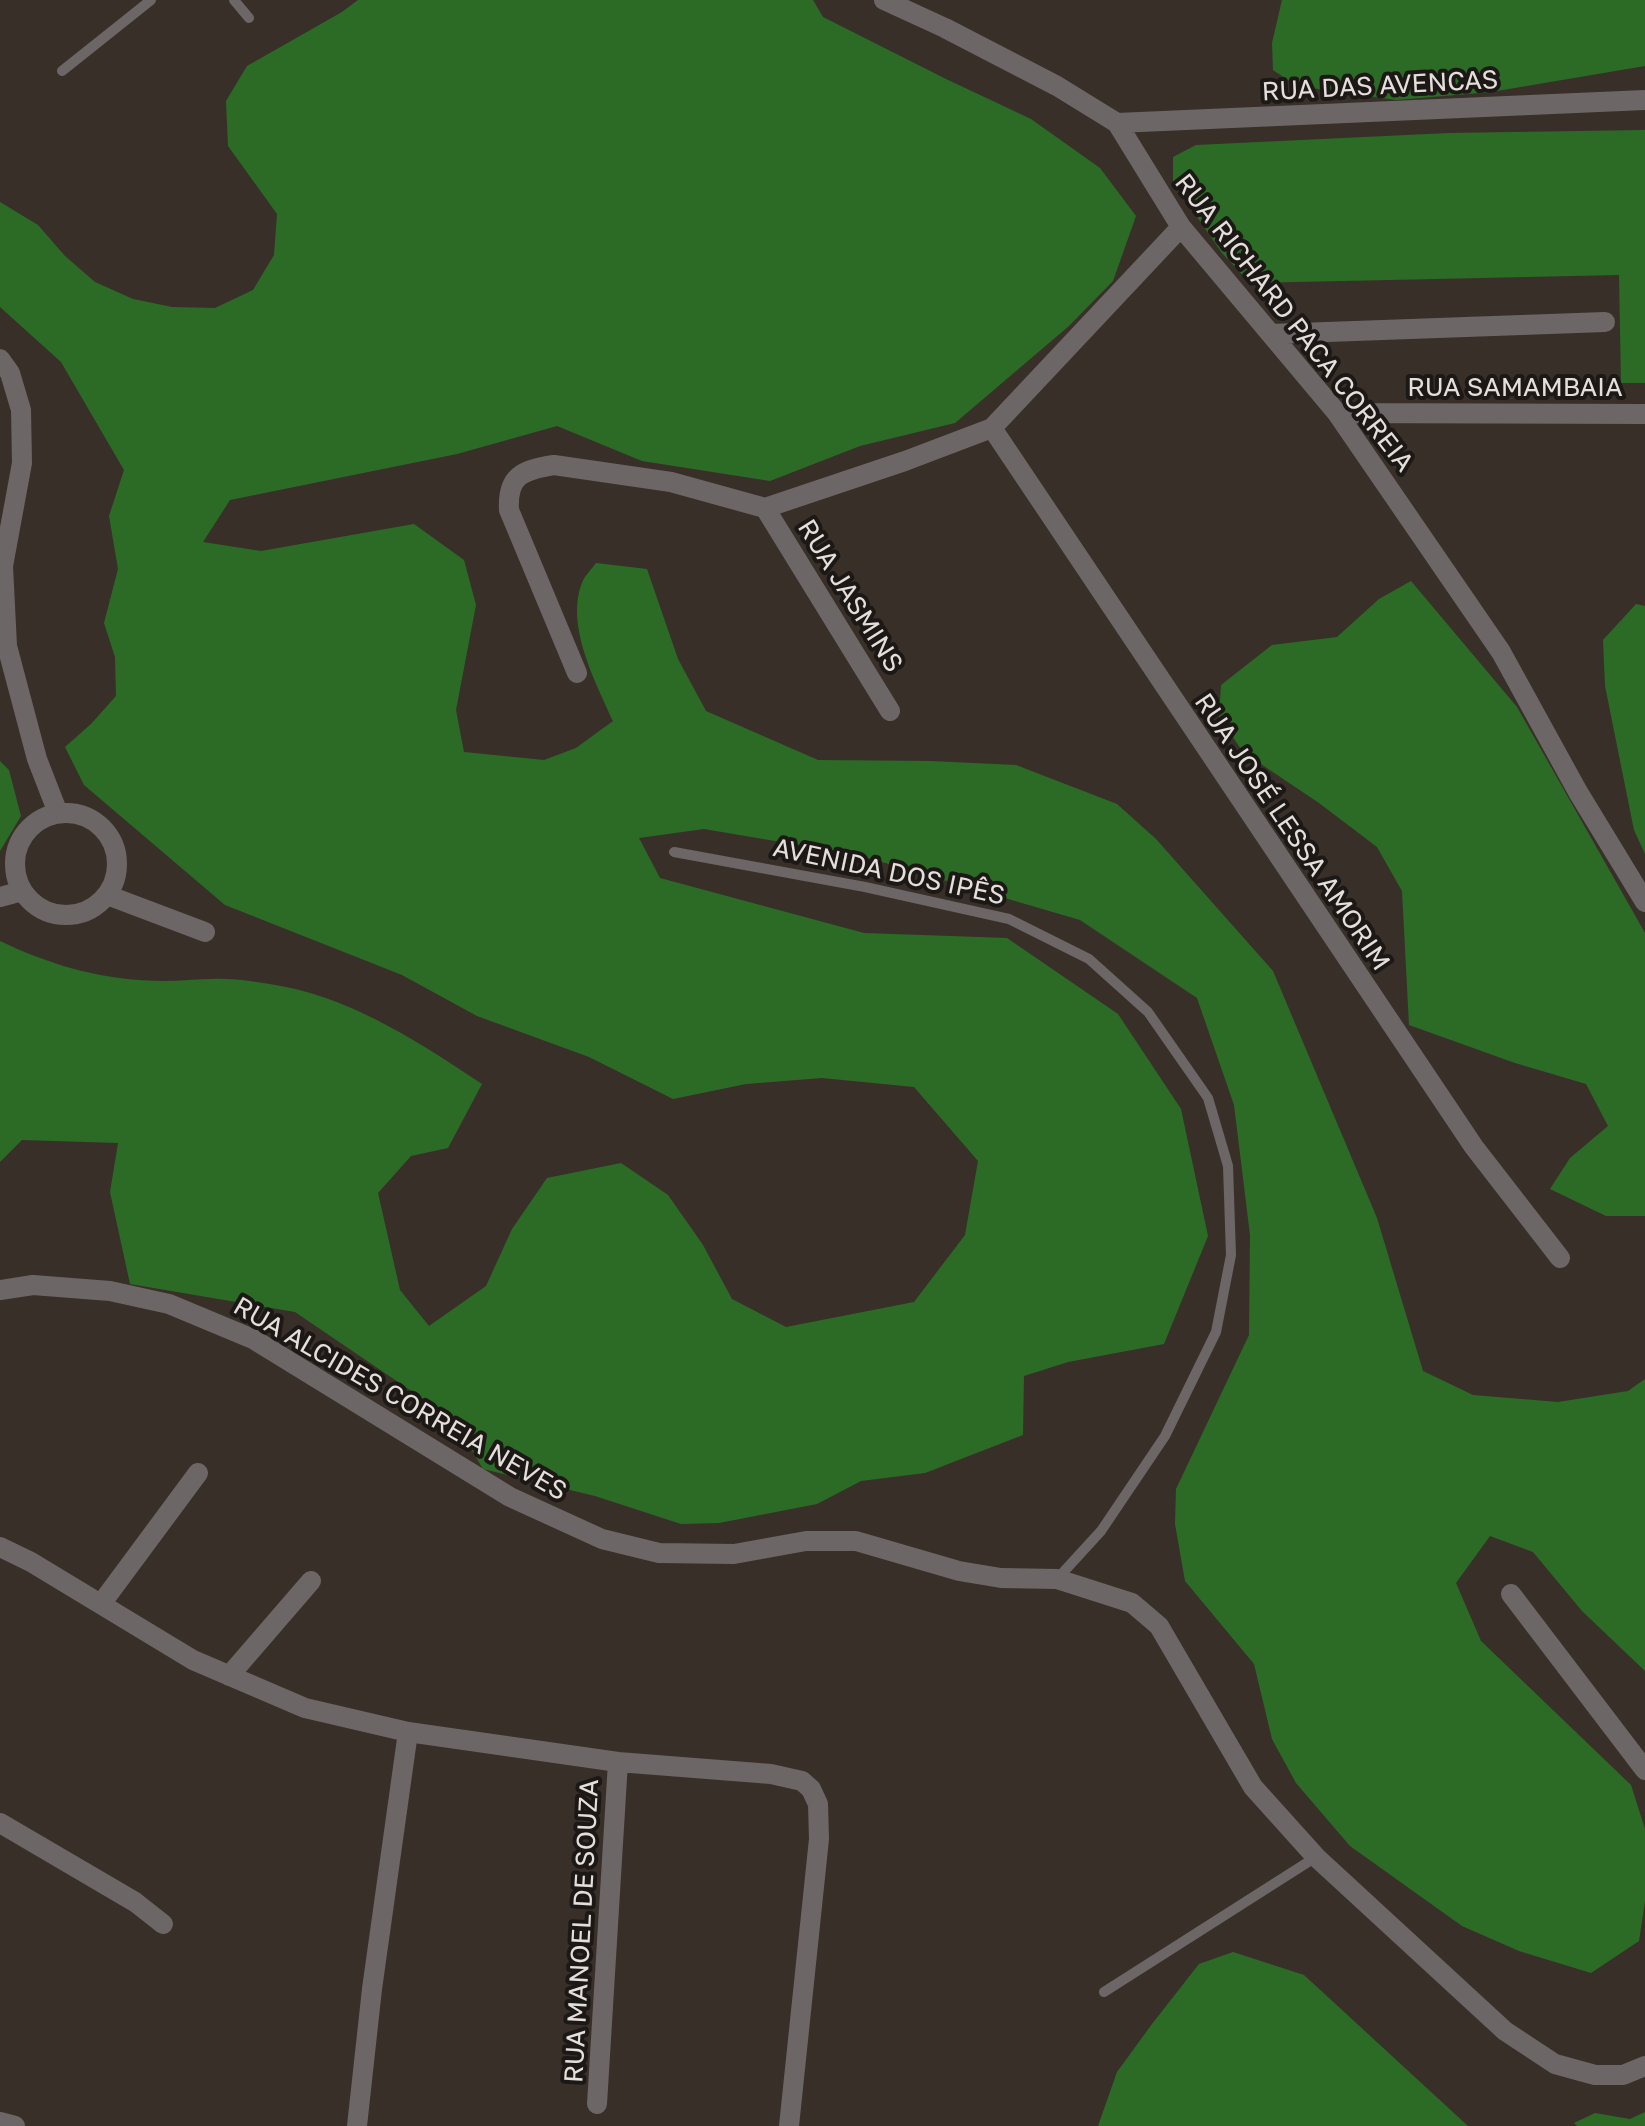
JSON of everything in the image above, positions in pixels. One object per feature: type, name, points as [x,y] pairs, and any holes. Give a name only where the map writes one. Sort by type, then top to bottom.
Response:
[{"type":"street","name":"RUA RICHARD PACA CORREIA","points":[[884,0],[1057,86],[1117,123],[1181,227],[1337,413],[1501,652],[1578,792],[1645,902]]},
{"type":"street","name":"RUA DAS AVENCAS","points":[[1117,123],[1645,100]]},
{"type":"street","points":[[577,673],[529,565],[509,510],[508,491],[515,479],[534,468],[554,465],[671,482],[765,508],[905,461],[992,428],[1181,227]]},
{"type":"street","points":[[1271,334],[1605,322]]},
{"type":"street","points":[[0,359],[10,373],[21,410],[22,463],[3,566],[7,646],[37,759],[58,813]]},
{"type":"street","name":"RUA SAMAMBAIA","points":[[1337,413],[1645,414]]},
{"type":"street","name":"RUA JOSÉ LESSA AMORIM","points":[[992,428],[1474,1147],[1560,1258]]},
{"type":"street","name":"RUA JASMINS","points":[[765,508],[890,711]]},
{"type":"street","points":[[58,813],[76,813],[92,820],[110,838],[117,863],[115,880],[107,895],[87,910],[64,915],[47,912],[33,903],[22,891],[15,867],[19,843],[35,824],[58,813]]},
{"type":"street","points":[[0,897],[22,891]]},
{"type":"street","points":[[107,895],[205,932]]},
{"type":"street","name":"RUA ALCIDES CORREIA NEVES","points":[[0,1290],[33,1285],[110,1291],[169,1304],[239,1333],[335,1387],[510,1497],[602,1539],[659,1553],[734,1554],[806,1541],[856,1541],[959,1571],[1001,1578],[1057,1579],[1132,1603],[1159,1626],[1253,1787],[1316,1857],[1505,2031],[1555,2064],[1595,2075],[1623,2075],[1645,2066]]},
{"type":"street","points":[[101,1604],[198,1473]]},
{"type":"street","points":[[0,1547],[31,1562],[193,1660],[305,1708],[408,1732],[618,1762],[771,1774],[802,1781],[811,1789],[818,1804],[819,1839],[789,2126]]},
{"type":"street","points":[[229,1676],[311,1581]]},
{"type":"street","points":[[1511,1594],[1645,1770]]},
{"type":"street","points":[[357,2126],[372,1989],[408,1732]]},
{"type":"street","name":"RUA MANOEL DE SOUZA","points":[[597,2104],[618,1762]]},
{"type":"street","points":[[0,1823],[135,1902],[163,1924]]},
{"type":"street","points":[[0,2122],[15,2126]]},
{"type":"lane","points":[[62,71],[151,0]]},
{"type":"lane","points":[[234,0],[249,18]]},
{"type":"lane","name":"AVENIDA DOS IPÊS","points":[[674,852],[865,887],[1009,919],[1089,959],[1148,1012],[1208,1098],[1228,1166],[1231,1255],[1216,1332],[1165,1436],[1101,1531],[1057,1579]]},
{"type":"lane","points":[[1104,1992],[1316,1857]]},
{"type":"green space","points":[[358,0],[813,0],[823,17],[1031,119],[1100,168],[1136,216],[1113,281],[1069,326],[955,423],[860,446],[770,481],[642,461],[557,426],[457,454],[230,500],[203,542],[261,551],[414,524],[464,560],[476,605],[456,710],[464,752],[544,760],[576,748],[613,721],[585,654],[577,617],[578,599],[583,580],[596,563],[647,569],[678,659],[706,711],[818,760],[1016,765],[1117,804],[1156,839],[1273,971],[1377,1218],[1423,1371],[1473,1395],[1558,1402],[1628,1391],[1645,1379],[1645,1671],[1582,1611],[1533,1552],[1490,1536],[1456,1583],[1481,1641],[1631,1785],[1645,1829],[1645,1901],[1639,1941],[1591,1973],[1519,1951],[1462,1926],[1350,1846],[1296,1783],[1272,1739],[1254,1664],[1185,1581],[1175,1524],[1176,1489],[1249,1335],[1250,1235],[1234,1105],[1197,998],[1080,920],[858,855],[704,829],[639,838],[660,878],[864,933],[1007,938],[1118,1014],[1181,1109],[1208,1236],[1164,1344],[1068,1362],[1024,1376],[1023,1435],[925,1473],[861,1481],[817,1504],[719,1523],[681,1524],[595,1496],[483,1469],[454,1420],[295,1312],[130,1284],[110,1192],[118,1143],[22,1140],[0,1162],[0,941],[59,965],[100,975],[170,981],[240,980],[313,994],[388,1026],[482,1084],[448,1148],[411,1156],[378,1193],[400,1290],[429,1326],[486,1286],[512,1229],[547,1178],[621,1163],[668,1195],[703,1245],[732,1299],[786,1327],[914,1302],[965,1235],[978,1161],[914,1087],[822,1078],[746,1084],[673,1099],[589,1057],[477,1016],[402,975],[225,905],[84,785],[65,747],[116,696],[115,657],[104,623],[118,569],[109,516],[124,470],[61,362],[0,307],[0,202],[38,225],[65,256],[95,282],[133,299],[172,307],[215,308],[253,290],[274,255],[277,214],[228,146],[226,101],[247,66]]},
{"type":"green space","points":[[1282,0],[1645,0],[1645,66],[1491,92],[1396,100],[1297,86],[1273,70],[1272,43]]},
{"type":"green space","points":[[1645,130],[1645,383],[1621,383],[1619,275],[1250,283],[1222,253],[1173,182],[1173,157],[1196,145],[1449,133]]},
{"type":"green space","points":[[1411,581],[1517,707],[1645,933],[1645,1216],[1606,1216],[1550,1189],[1570,1158],[1608,1126],[1586,1084],[1515,1063],[1409,1025],[1402,891],[1377,847],[1243,752],[1219,717],[1221,685],[1272,645],[1337,637],[1379,599]]},
{"type":"green space","points":[[1636,604],[1645,606],[1645,854],[1634,830],[1605,686],[1603,640]]},
{"type":"green space","points":[[0,761],[9,770],[21,816],[0,851]]},
{"type":"green space","points":[[1233,1952],[1304,1975],[1468,2126],[1098,2126],[1117,2072],[1152,2024],[1199,1964]]},
{"type":"green space","points":[[1645,2112],[1645,2126],[1577,2126],[1574,2123],[1595,2113],[1630,2119]]}]
